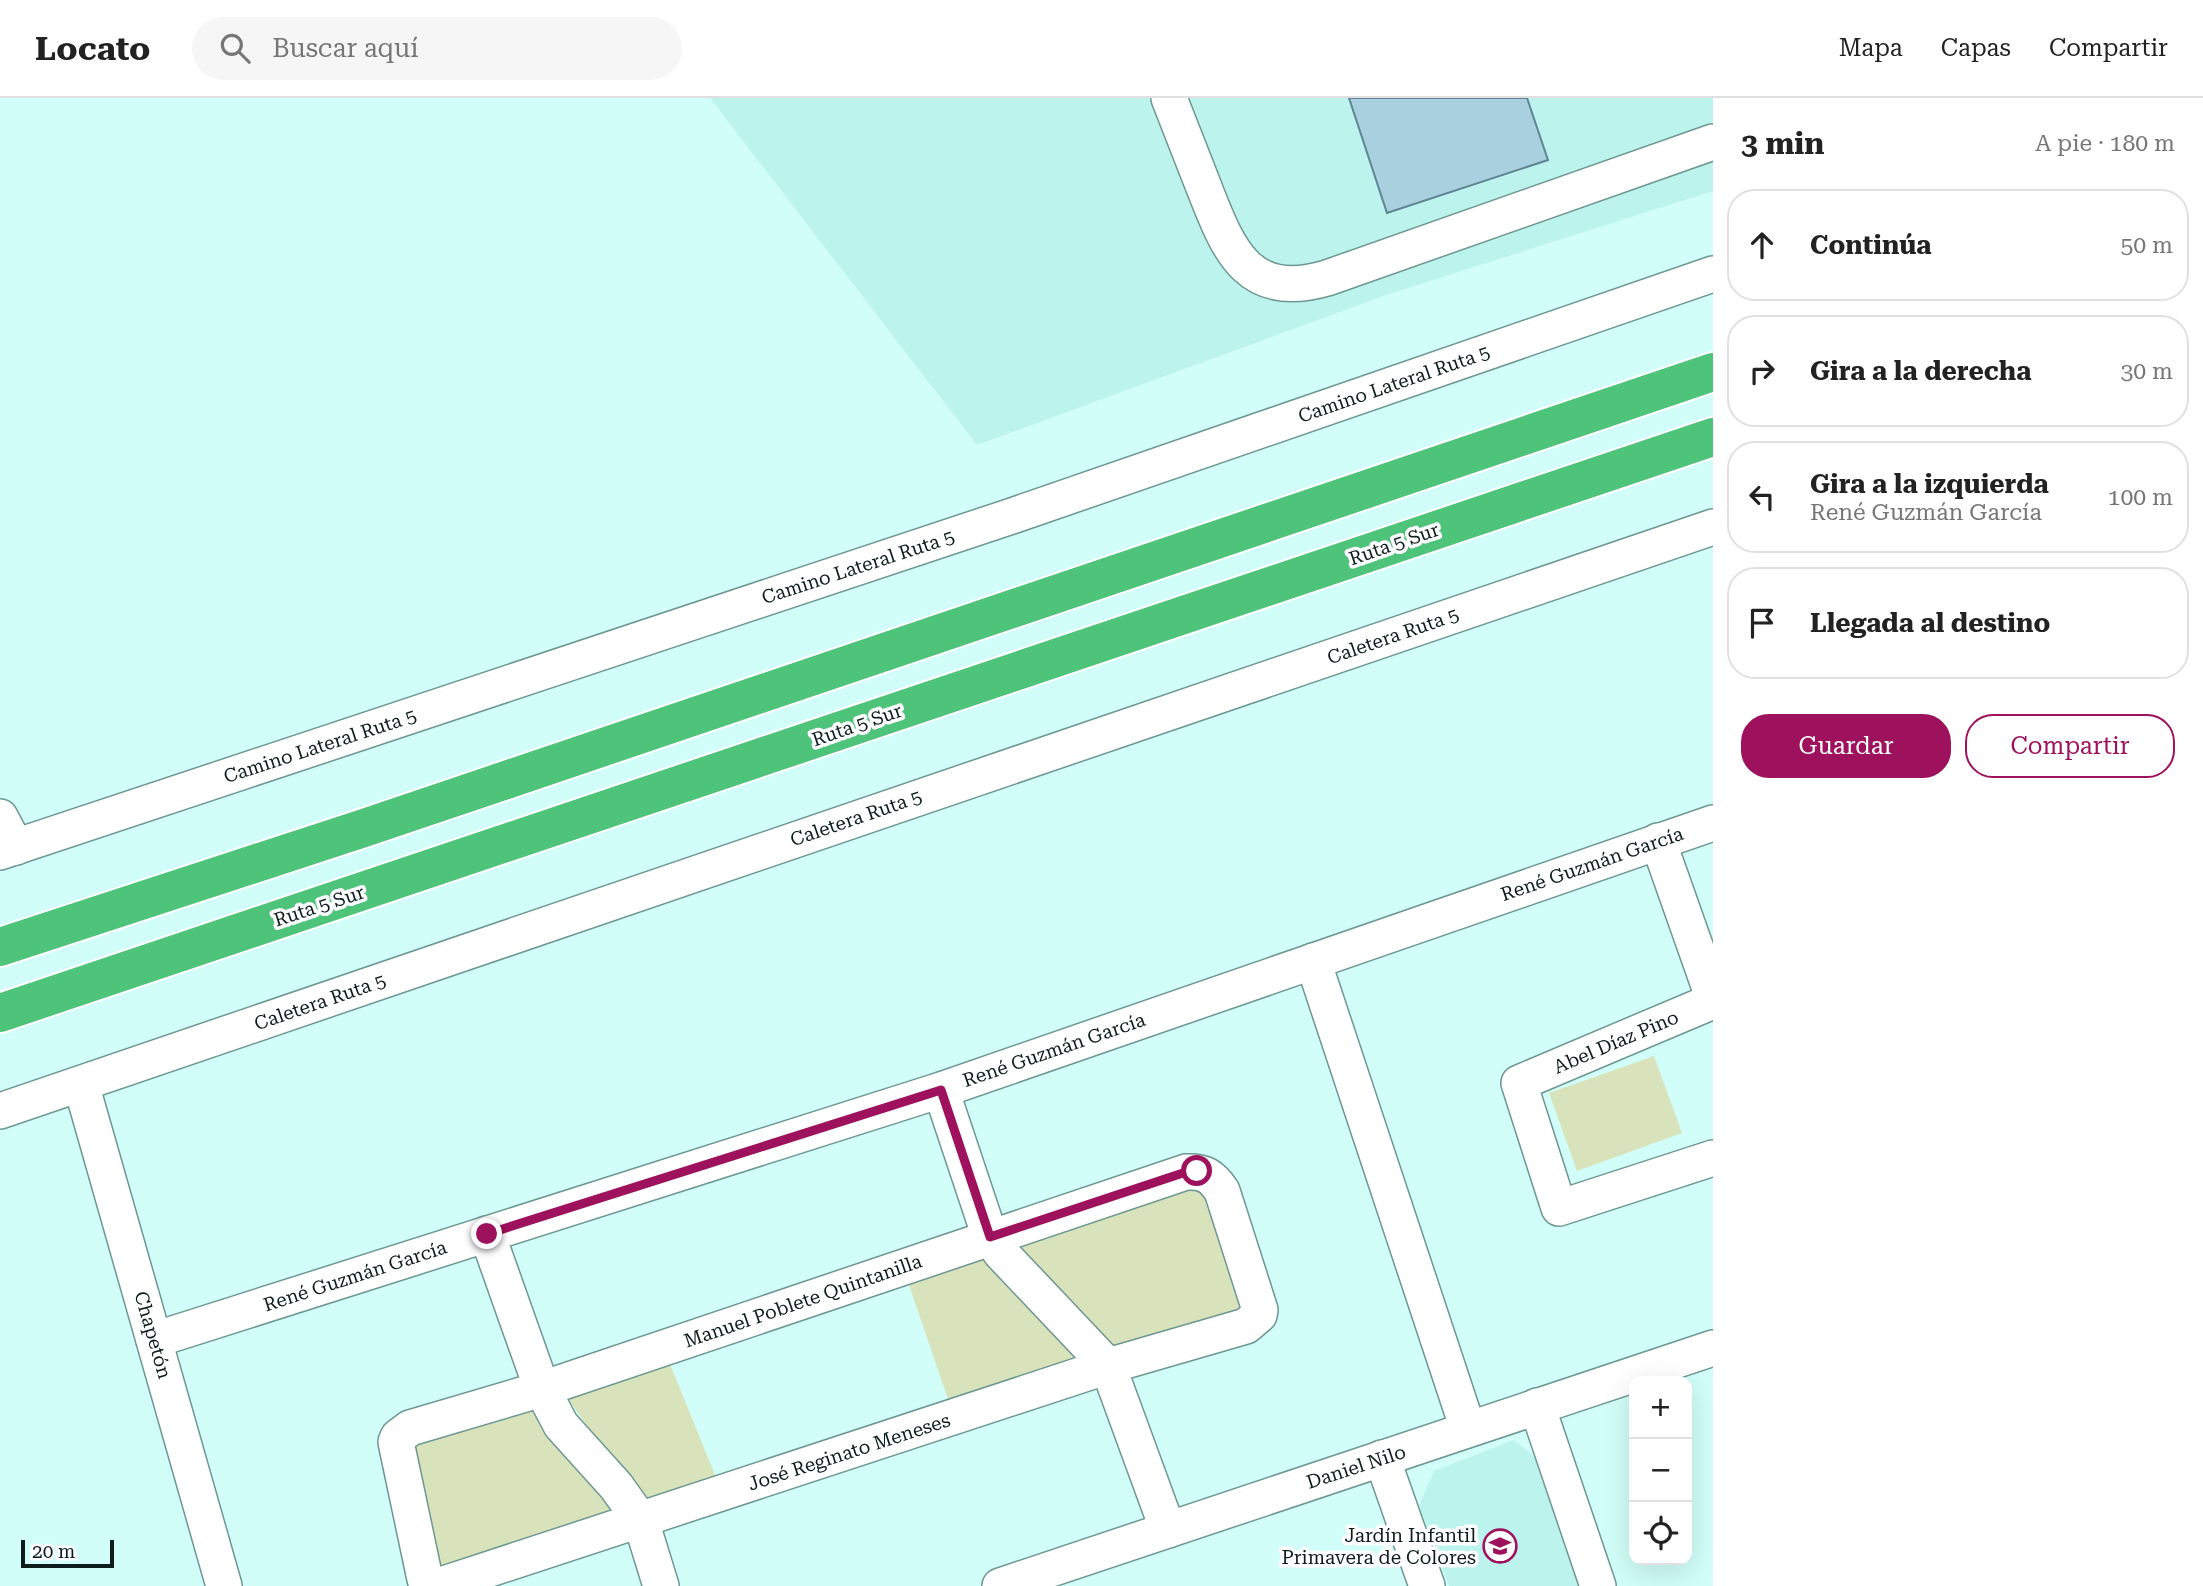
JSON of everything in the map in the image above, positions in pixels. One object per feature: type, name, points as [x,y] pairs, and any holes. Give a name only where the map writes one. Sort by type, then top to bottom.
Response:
[{"type":"highway","points":[[0,947],[364,828],[1713,372]]},
{"type":"highway","name":"Ruta 5 Sur","points":[[0,1013],[1713,437]]},
{"type":"street","points":[[1169,98],[1227,244],[1241,262],[1260,276],[1293,285],[1327,278],[1713,142]]},
{"type":"street","name":"Camino Lateral Ruta 5","points":[[5,838],[1009,517],[1713,275]]},
{"type":"street","name":"Caletera Ruta 5","points":[[0,1111],[1713,527]]},
{"type":"street","name":"René Guzmán García","points":[[154,1340],[941,1090],[1713,822]]},
{"type":"street","points":[[1658,841],[1713,999]]},
{"type":"street","points":[[1313,961],[1468,1429]]},
{"type":"street","name":"Abel Díaz Pino","points":[[1713,999],[1519,1083],[1559,1208],[1713,1158]]},
{"type":"street","name":"Chapetón","points":[[81,1084],[224,1586]]},
{"type":"street","points":[[941,1090],[990,1237],[1001,1253],[1108,1366],[1168,1530]]},
{"type":"street","name":"Manuel Poblete Quintanilla","points":[[431,1586],[425,1579],[397,1447],[398,1437],[410,1428],[542,1390],[1186,1172],[1197,1171],[1209,1175],[1222,1191],[1258,1303],[1259,1315]]},
{"type":"street","points":[[487,1234],[542,1390],[561,1425],[616,1486],[640,1521],[661,1586]]},
{"type":"street","name":"José Reginato Meneses","points":[[438,1586],[1108,1366],[1246,1326],[1259,1315]]},
{"type":"street","name":"Daniel Nilo","points":[[1000,1586],[1085,1573],[1168,1530],[1713,1348]]},
{"type":"street","points":[[1537,1406],[1598,1586]]},
{"type":"street","points":[[1382,1458],[1427,1586]]},
{"type":"shaded area","points":[[710,98],[1713,98],[1713,191],[1386,295],[977,445]]},
{"type":"shaded area","name":"Jardín Infantil Primavera de Colores","points":[[1514,1440],[1538,1460],[1579,1586],[1449,1586],[1419,1506],[1434,1471]]},
{"type":"green space","points":[[1654,1056],[1682,1133],[1577,1171],[1549,1093]]},
{"type":"green space","points":[[1205,1184],[1250,1315],[1107,1359],[1006,1246]]},
{"type":"green space","points":[[995,1255],[1091,1364],[951,1408],[909,1285]]},
{"type":"green space","points":[[670,1364],[717,1480],[644,1507],[566,1396]]},
{"type":"green space","points":[[538,1404],[625,1519],[430,1581],[388,1454]]},
{"type":"building","points":[[1349,98],[1527,98],[1548,160],[1387,213]]},
{"type":"place","name":"Jardín Infantil Primavera de Colores","points":[[1500,1546]]},
{"type":"route","points":[[487,1234],[941,1090],[990,1237],[1186,1172],[1197,1171]]}]
